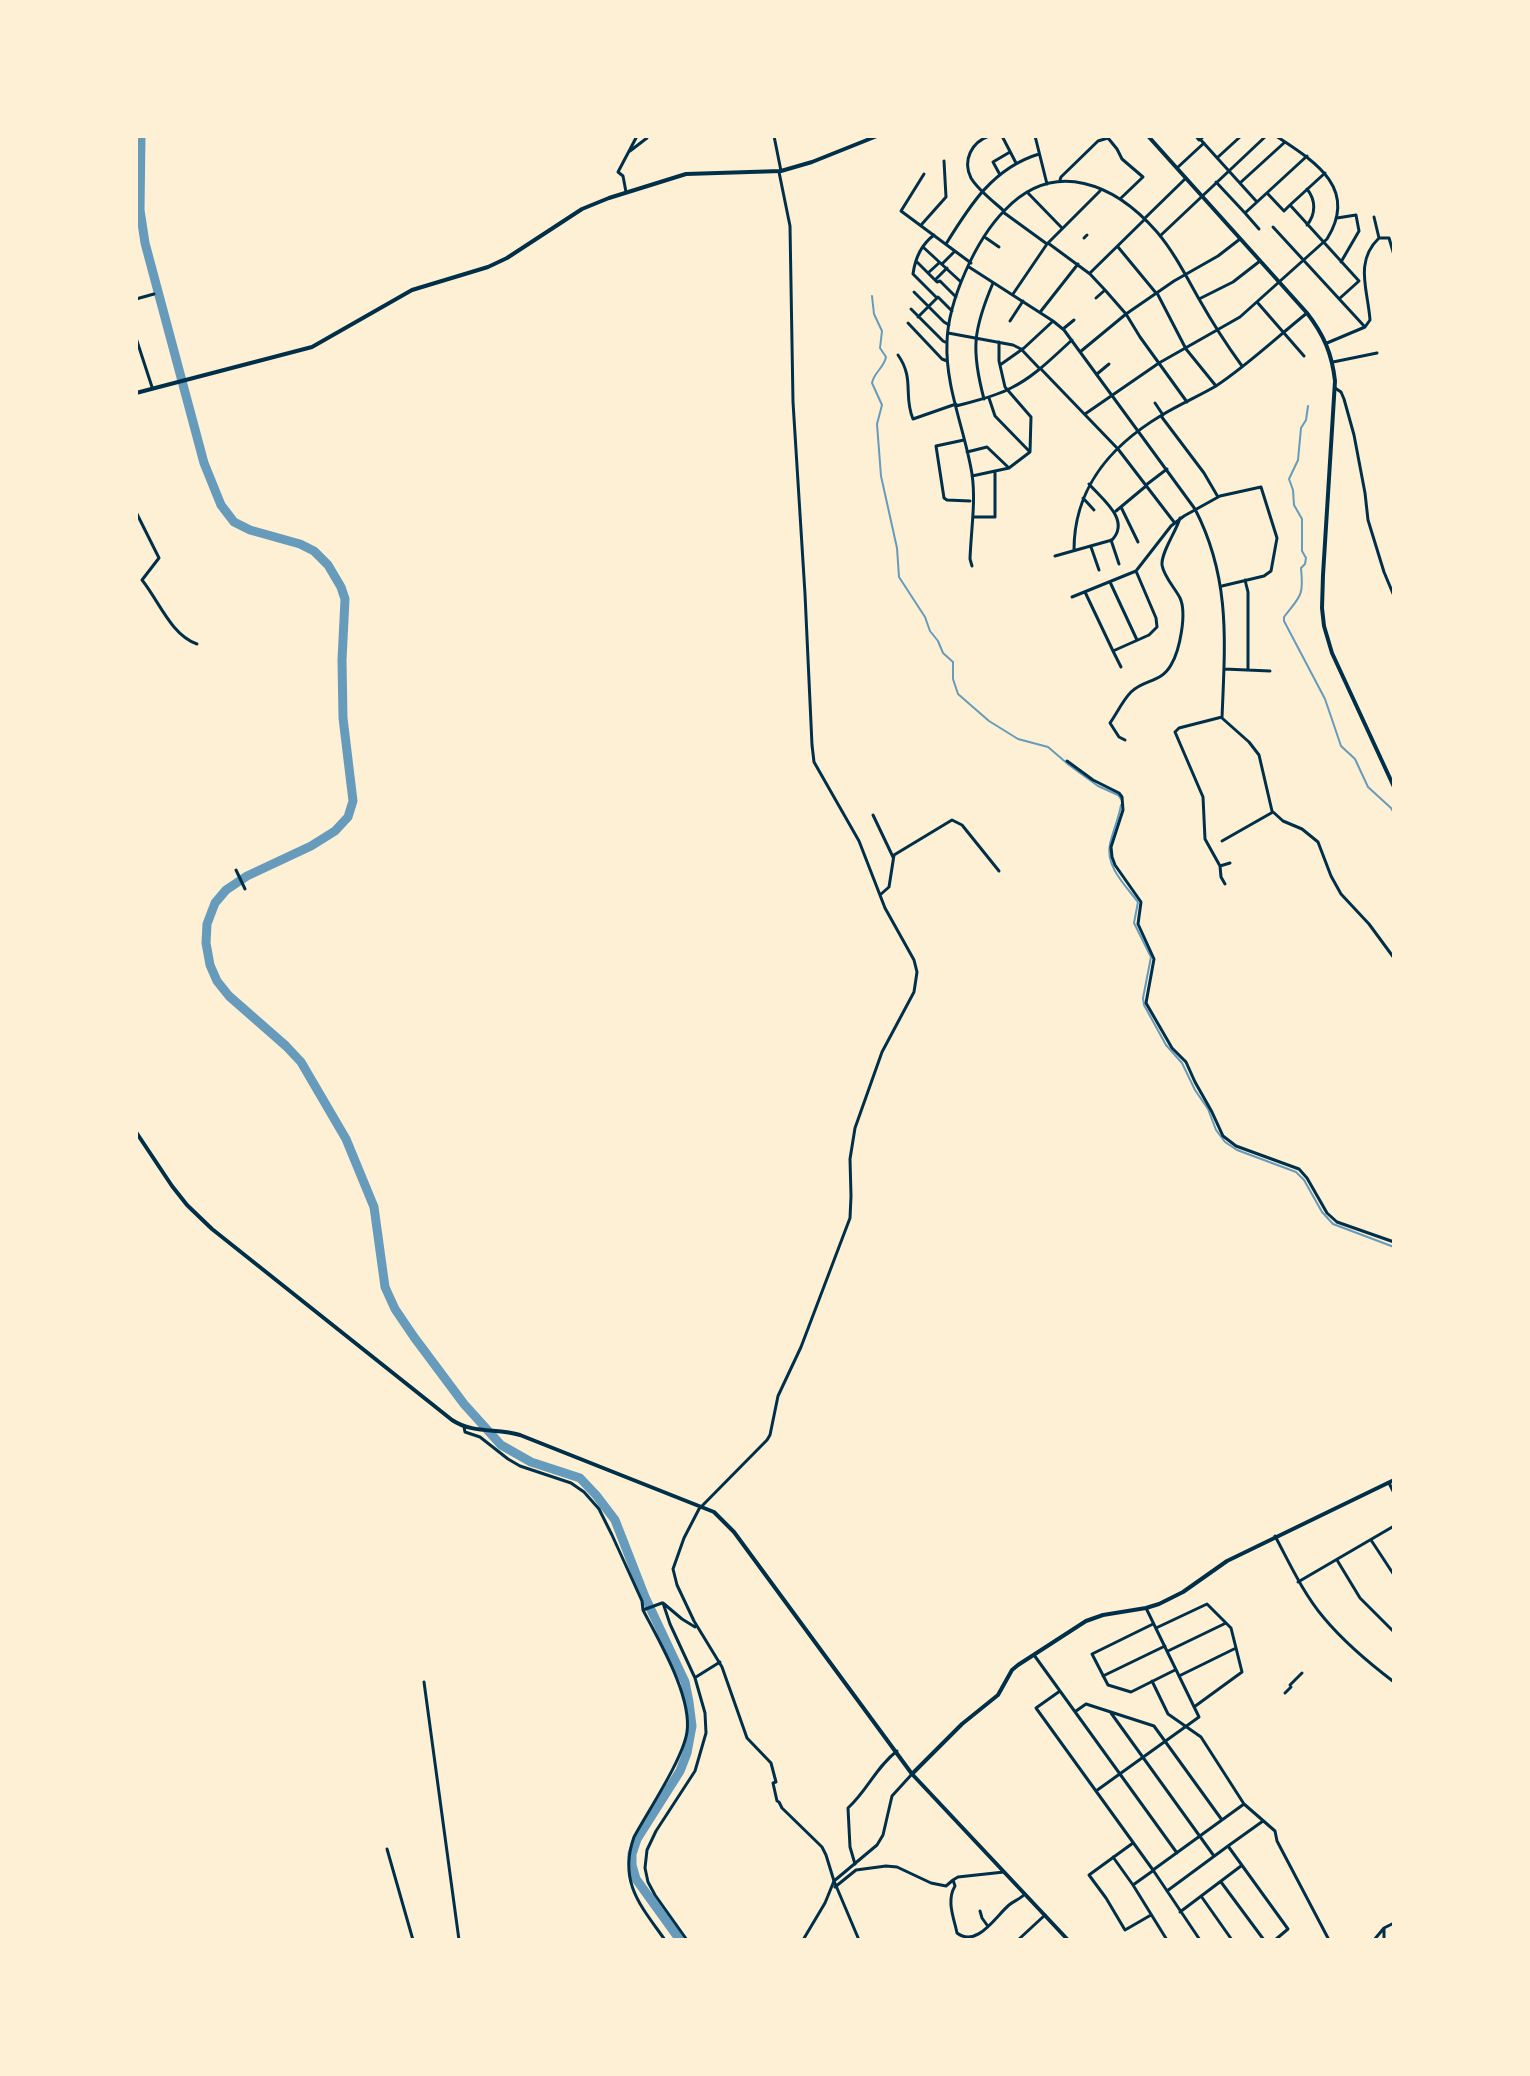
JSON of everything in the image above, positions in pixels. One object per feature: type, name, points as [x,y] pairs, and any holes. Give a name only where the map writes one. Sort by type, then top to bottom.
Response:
[{"type":"main road","points":[[136,393],[312,347],[412,290],[488,267],[582,209],[626,192],[686,174],[780,171],[877,136]]},
{"type":"main road","points":[[1148,136],[1307,313],[1327,343],[1333,362],[1335,388],[1323,575],[1324,626],[1332,653],[1394,787]]},
{"type":"main road","points":[[136,1132],[180,1195],[212,1229],[445,1416],[464,1427],[520,1435],[714,1512],[734,1532],[912,1774],[1068,1940]]},
{"type":"main road","points":[[912,1774],[962,1724],[998,1695],[1012,1670],[1033,1654],[1092,1618],[1146,1608],[1172,1598],[1227,1561],[1392,1481]]},
{"type":"street","points":[[626,192],[623,176],[618,172],[637,136]]},
{"type":"street","points":[[774,136],[790,226],[793,402],[814,762],[859,841],[885,908],[914,960],[917,972],[914,992],[882,1052],[855,1128],[850,1159],[850,1218],[807,1335],[778,1396],[771,1431],[767,1440],[702,1506],[690,1524],[673,1569],[696,1626],[720,1662],[747,1738],[771,1763],[776,1798],[782,1808],[822,1847],[835,1887],[859,1940]]},
{"type":"street","points":[[862,136],[863,143]]},
{"type":"street","points":[[972,136],[978,141]]},
{"type":"street","points":[[989,136],[978,141],[970,152],[971,178],[1003,211],[1090,274],[1126,314],[1187,402]]},
{"type":"street","points":[[1002,136],[1016,163]]},
{"type":"street","points":[[1035,136],[1047,184]]},
{"type":"street","points":[[1094,136],[1098,141]]},
{"type":"street","points":[[1217,158],[1241,136]]},
{"type":"street","points":[[1160,236],[1266,136]]},
{"type":"street","points":[[1085,414],[1159,363],[1237,319],[1324,243],[1337,218],[1336,193],[1325,173],[1307,156],[1276,136]]},
{"type":"street","points":[[630,151],[647,138]]},
{"type":"street","points":[[1060,180],[1104,138],[1110,140],[1122,159],[1143,177],[1120,199]]},
{"type":"street","points":[[1177,168],[1201,139],[1257,202]]},
{"type":"street","points":[[1240,183],[1285,142]]},
{"type":"street","points":[[1000,174],[993,162],[1010,152]]},
{"type":"street","points":[[946,244],[983,190],[1016,163],[1039,154]]},
{"type":"street","points":[[1245,213],[1307,156]]},
{"type":"street","points":[[921,225],[946,197],[944,161]]},
{"type":"street","points":[[1267,193],[1284,211],[1325,173]]},
{"type":"street","points":[[924,174],[901,211],[993,282],[1063,329],[1195,509],[1210,540],[1222,586],[1222,717],[1259,755],[1273,812],[1318,842],[1341,894],[1369,924],[1394,958]]},
{"type":"street","points":[[1090,274],[1186,178]]},
{"type":"street","points":[[972,566],[972,476],[947,361],[949,325],[956,297],[984,237],[1003,211],[1027,192],[1060,180],[1083,183],[1120,199],[1160,236],[1217,331],[1242,366]]},
{"type":"street","points":[[1216,182],[1259,229]]},
{"type":"street","points":[[1013,294],[1047,244],[1101,189]]},
{"type":"street","points":[[1307,189],[1314,208],[1307,225]]},
{"type":"street","points":[[1027,192],[1062,227]]},
{"type":"street","points":[[1290,205],[1359,281],[1339,299]]},
{"type":"street","points":[[1337,218],[1356,215],[1359,231],[1341,262]]},
{"type":"street","points":[[1374,217],[1379,238]]},
{"type":"street","points":[[1273,227],[1365,327]]},
{"type":"street","points":[[934,235],[924,242],[913,274],[952,311]]},
{"type":"street","points":[[984,237],[999,247]]},
{"type":"street","points":[[1327,343],[1365,327],[1370,320],[1365,290],[1365,262],[1369,248],[1379,238],[1389,238],[1394,255]]},
{"type":"street","points":[[1080,352],[1126,314],[1240,239]]},
{"type":"street","points":[[1117,246],[1157,293],[1186,349],[1216,386]]},
{"type":"street","points":[[923,247],[962,283]]},
{"type":"street","points":[[928,273],[955,251]]},
{"type":"street","points":[[916,261],[956,297]]},
{"type":"street","points":[[1199,299],[1233,282],[1260,261]]},
{"type":"street","points":[[1040,312],[1078,264]]},
{"type":"street","points":[[929,290],[947,268]]},
{"type":"street","points":[[993,282],[980,314],[975,359],[986,399],[995,416],[1030,452]]},
{"type":"street","points":[[1096,298],[1105,290]]},
{"type":"street","points":[[914,292],[949,325]]},
{"type":"street","points":[[136,299],[154,294]]},
{"type":"street","points":[[918,317],[937,298]]},
{"type":"street","points":[[1010,321],[1023,301]]},
{"type":"street","points":[[1257,302],[1304,356]]},
{"type":"street","points":[[911,309],[947,342]]},
{"type":"street","points":[[1074,550],[1076,519],[1082,498],[1089,484],[1118,449],[1162,415],[1216,386],[1307,313]]},
{"type":"street","points":[[1063,329],[1074,320]]},
{"type":"street","points":[[1000,365],[1053,321]]},
{"type":"street","points":[[908,323],[947,361]]},
{"type":"street","points":[[948,333],[1021,349],[1118,449],[1175,523]]},
{"type":"street","points":[[136,338],[152,388]]},
{"type":"street","points":[[898,355],[908,376],[913,419],[986,399],[1007,390],[1040,368],[1072,340]]},
{"type":"street","points":[[999,342],[1003,381],[1031,417],[1030,452]]},
{"type":"street","points":[[1333,362],[1377,353]]},
{"type":"street","points":[[1097,374],[1109,364]]},
{"type":"street","points":[[1335,388],[1344,399],[1354,435],[1368,520],[1394,596]]},
{"type":"street","points":[[1155,403],[1218,497]]},
{"type":"street","points":[[964,440],[936,446],[944,498],[972,501]]},
{"type":"street","points":[[967,452],[987,447],[1009,468]]},
{"type":"street","points":[[972,476],[1009,468],[1030,452]]},
{"type":"street","points":[[1114,512],[1167,469]]},
{"type":"street","points":[[972,517],[995,517],[995,471]]},
{"type":"street","points":[[1055,556],[1116,536],[1118,519],[1089,484]]},
{"type":"street","points":[[1072,597],[1136,571],[1175,523],[1195,509],[1218,497],[1261,487],[1276,531],[1271,571],[1266,576],[1222,586]]},
{"type":"street","points":[[1082,498],[1094,510]]},
{"type":"street","points":[[1121,507],[1138,542]]},
{"type":"street","points":[[136,512],[159,558],[142,580],[174,628],[188,641],[197,644]]},
{"type":"street","points":[[1125,740],[1119,737],[1110,723],[1133,689],[1164,675],[1176,653],[1183,607],[1162,563],[1180,518]]},
{"type":"street","points":[[1111,540],[1119,564]]},
{"type":"street","points":[[1091,546],[1099,570]]},
{"type":"street","points":[[1113,651],[1152,633],[1158,624],[1136,571]]},
{"type":"street","points":[[1245,580],[1248,669]]},
{"type":"street","points":[[1110,582],[1137,640]]},
{"type":"street","points":[[1085,592],[1121,667]]},
{"type":"street","points":[[1224,669],[1270,671]]},
{"type":"street","points":[[1222,717],[1179,728],[1175,732],[1203,797],[1205,839],[1220,866],[1225,884]]},
{"type":"street","points":[[1067,761],[1101,785],[1119,793],[1124,800],[1111,851],[1115,865],[1141,902],[1138,924],[1154,959],[1146,1003],[1172,1048],[1186,1062],[1223,1136],[1236,1146],[1299,1169],[1327,1213],[1337,1222],[1394,1242]]},
{"type":"street","points":[[1222,841],[1273,812]]},
{"type":"street","points":[[873,815],[893,857]]},
{"type":"street","points":[[880,895],[889,887],[896,852],[955,820],[999,871]]},
{"type":"street","points":[[1220,866],[1230,863]]},
{"type":"street","points":[[236,871],[244,888]]},
{"type":"street","points":[[464,1427],[465,1432],[480,1437],[520,1466],[571,1483],[599,1509],[642,1601],[643,1610],[673,1669],[682,1697],[687,1732],[677,1758],[629,1850],[629,1878],[634,1896],[665,1940]]},
{"type":"street","points":[[1392,1481],[1394,1493]]},
{"type":"street","points":[[1298,1582],[1394,1526]]},
{"type":"street","points":[[1275,1536],[1298,1582],[1324,1618],[1356,1651],[1394,1681]]},
{"type":"street","points":[[1371,1540],[1394,1575]]},
{"type":"street","points":[[1337,1560],[1360,1598],[1394,1632]]},
{"type":"street","points":[[663,1603],[690,1625],[696,1626]]},
{"type":"street","points":[[643,1610],[663,1603]]},
{"type":"street","points":[[663,1603],[695,1678],[705,1713],[706,1733],[695,1771],[656,1831],[647,1850],[645,1868],[655,1895],[687,1940]]},
{"type":"street","points":[[1176,1669],[1131,1692],[1108,1685],[1092,1654],[1207,1604],[1231,1628],[1242,1672],[1194,1707]]},
{"type":"street","points":[[1096,1791],[1199,1717],[1146,1608]]},
{"type":"street","points":[[1168,1652],[1226,1623]]},
{"type":"street","points":[[1103,1676],[1165,1646]]},
{"type":"street","points":[[1179,1676],[1236,1648]]},
{"type":"street","points":[[1033,1654],[1177,1853]]},
{"type":"street","points":[[695,1678],[720,1662]]},
{"type":"street","points":[[1285,1693],[1302,1673]]},
{"type":"street","points":[[1152,1681],[1168,1714],[1201,1737],[1244,1804],[1275,1831],[1277,1841],[1329,1940]]},
{"type":"street","points":[[424,1682],[459,1940]]},
{"type":"street","points":[[1060,1691],[1036,1708],[1154,1870],[1200,1940]]},
{"type":"street","points":[[1075,1712],[1086,1704],[1154,1726],[1222,1820]]},
{"type":"street","points":[[1110,1712],[1214,1856]]},
{"type":"street","points":[[855,1864],[850,1847],[848,1808],[865,1791],[884,1762],[897,1751]]},
{"type":"street","points":[[803,1940],[822,1910],[834,1881],[877,1845],[883,1835],[892,1796],[912,1774]]},
{"type":"street","points":[[1133,1885],[1244,1804]]},
{"type":"street","points":[[1167,1891],[1263,1821]]},
{"type":"street","points":[[1133,1843],[1089,1875],[1125,1930],[1151,1915]]},
{"type":"street","points":[[1228,1846],[1288,1929],[1275,1940]]},
{"type":"street","points":[[387,1849],[413,1940]]},
{"type":"street","points":[[1113,1857],[1167,1940]]},
{"type":"street","points":[[835,1887],[856,1870],[886,1866],[897,1867],[931,1883],[946,1886],[958,1877],[1004,1872]]},
{"type":"street","points":[[1180,1912],[1242,1866]]},
{"type":"street","points":[[953,1880],[955,1886],[950,1900],[957,1933],[961,1937],[972,1937],[1025,1894]]},
{"type":"street","points":[[1221,1882],[1264,1940]]},
{"type":"street","points":[[1201,1896],[1232,1940]]},
{"type":"street","points":[[980,1911],[988,1926]]},
{"type":"street","points":[[1018,1940],[1045,1915]]},
{"type":"street","points":[[1374,1940],[1384,1928],[1394,1923]]},
{"type":"street","points":[[1384,1928],[1384,1940]]},
{"type":"waterway","points":[[141,136],[140,210],[145,243],[204,463],[221,505],[234,522],[250,530],[314,551],[328,565],[345,599],[343,718],[353,801],[348,817],[335,831],[311,846],[247,876],[226,890],[215,903],[207,924],[210,965],[229,996],[301,1062],[346,1139],[374,1207],[385,1287],[414,1337],[464,1404],[501,1445],[531,1462],[580,1478],[615,1520],[645,1597],[685,1682],[689,1702],[692,1726],[687,1753],[680,1771],[637,1839],[632,1854],[636,1879],[680,1940]]},
{"type":"waterway","points":[[872,296],[874,314],[882,331],[880,348],[886,357],[872,383],[882,405],[877,424],[881,476],[897,548],[899,577],[925,617],[943,653],[953,662],[953,679],[958,694],[989,721],[1018,739],[1048,747],[1098,786],[1121,799]]},
{"type":"waterway","points":[[1308,406],[1301,428],[1298,460],[1289,479],[1294,505],[1302,519],[1302,551],[1306,558],[1301,568],[1300,596],[1284,621],[1325,699],[1341,746],[1355,759],[1368,787],[1394,813]]},
{"type":"waterway","points":[[1121,805],[1109,852],[1117,875],[1138,902],[1134,923],[1151,957],[1144,1005],[1166,1045],[1182,1063],[1216,1130],[1225,1142],[1237,1150],[1296,1172],[1333,1224],[1394,1247]]}]
